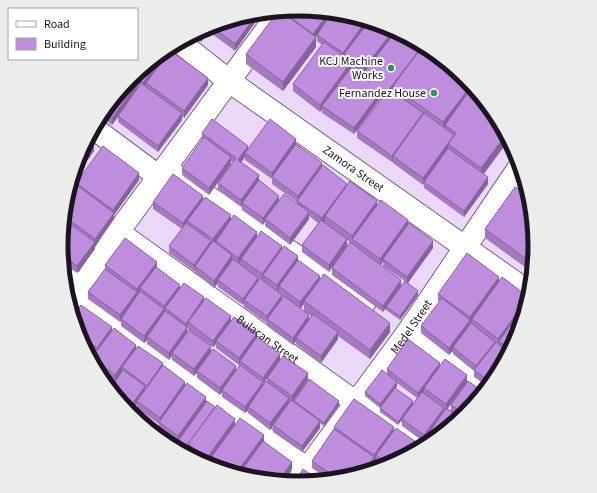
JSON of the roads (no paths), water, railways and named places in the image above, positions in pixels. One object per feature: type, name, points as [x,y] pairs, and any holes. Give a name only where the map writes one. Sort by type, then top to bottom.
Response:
[{"type":"street","points":[[276,17],[74,292],[307,477]]},
{"type":"street","name":"Zamora Street","points":[[185,46],[229,81],[525,290]]},
{"type":"street","points":[[99,132],[365,302]]},
{"type":"street","name":"Medel Street","points":[[309,477],[356,401],[408,332],[517,171]]},
{"type":"street","name":"Bulacan Street","points":[[118,232],[356,401],[415,445]]},
{"type":"street","points":[[408,332],[480,388]]},
{"type":"place","name":"KCJ Machine Works","points":[[391,68]]},
{"type":"place","name":"Fernandez House","points":[[434,93]]}]
